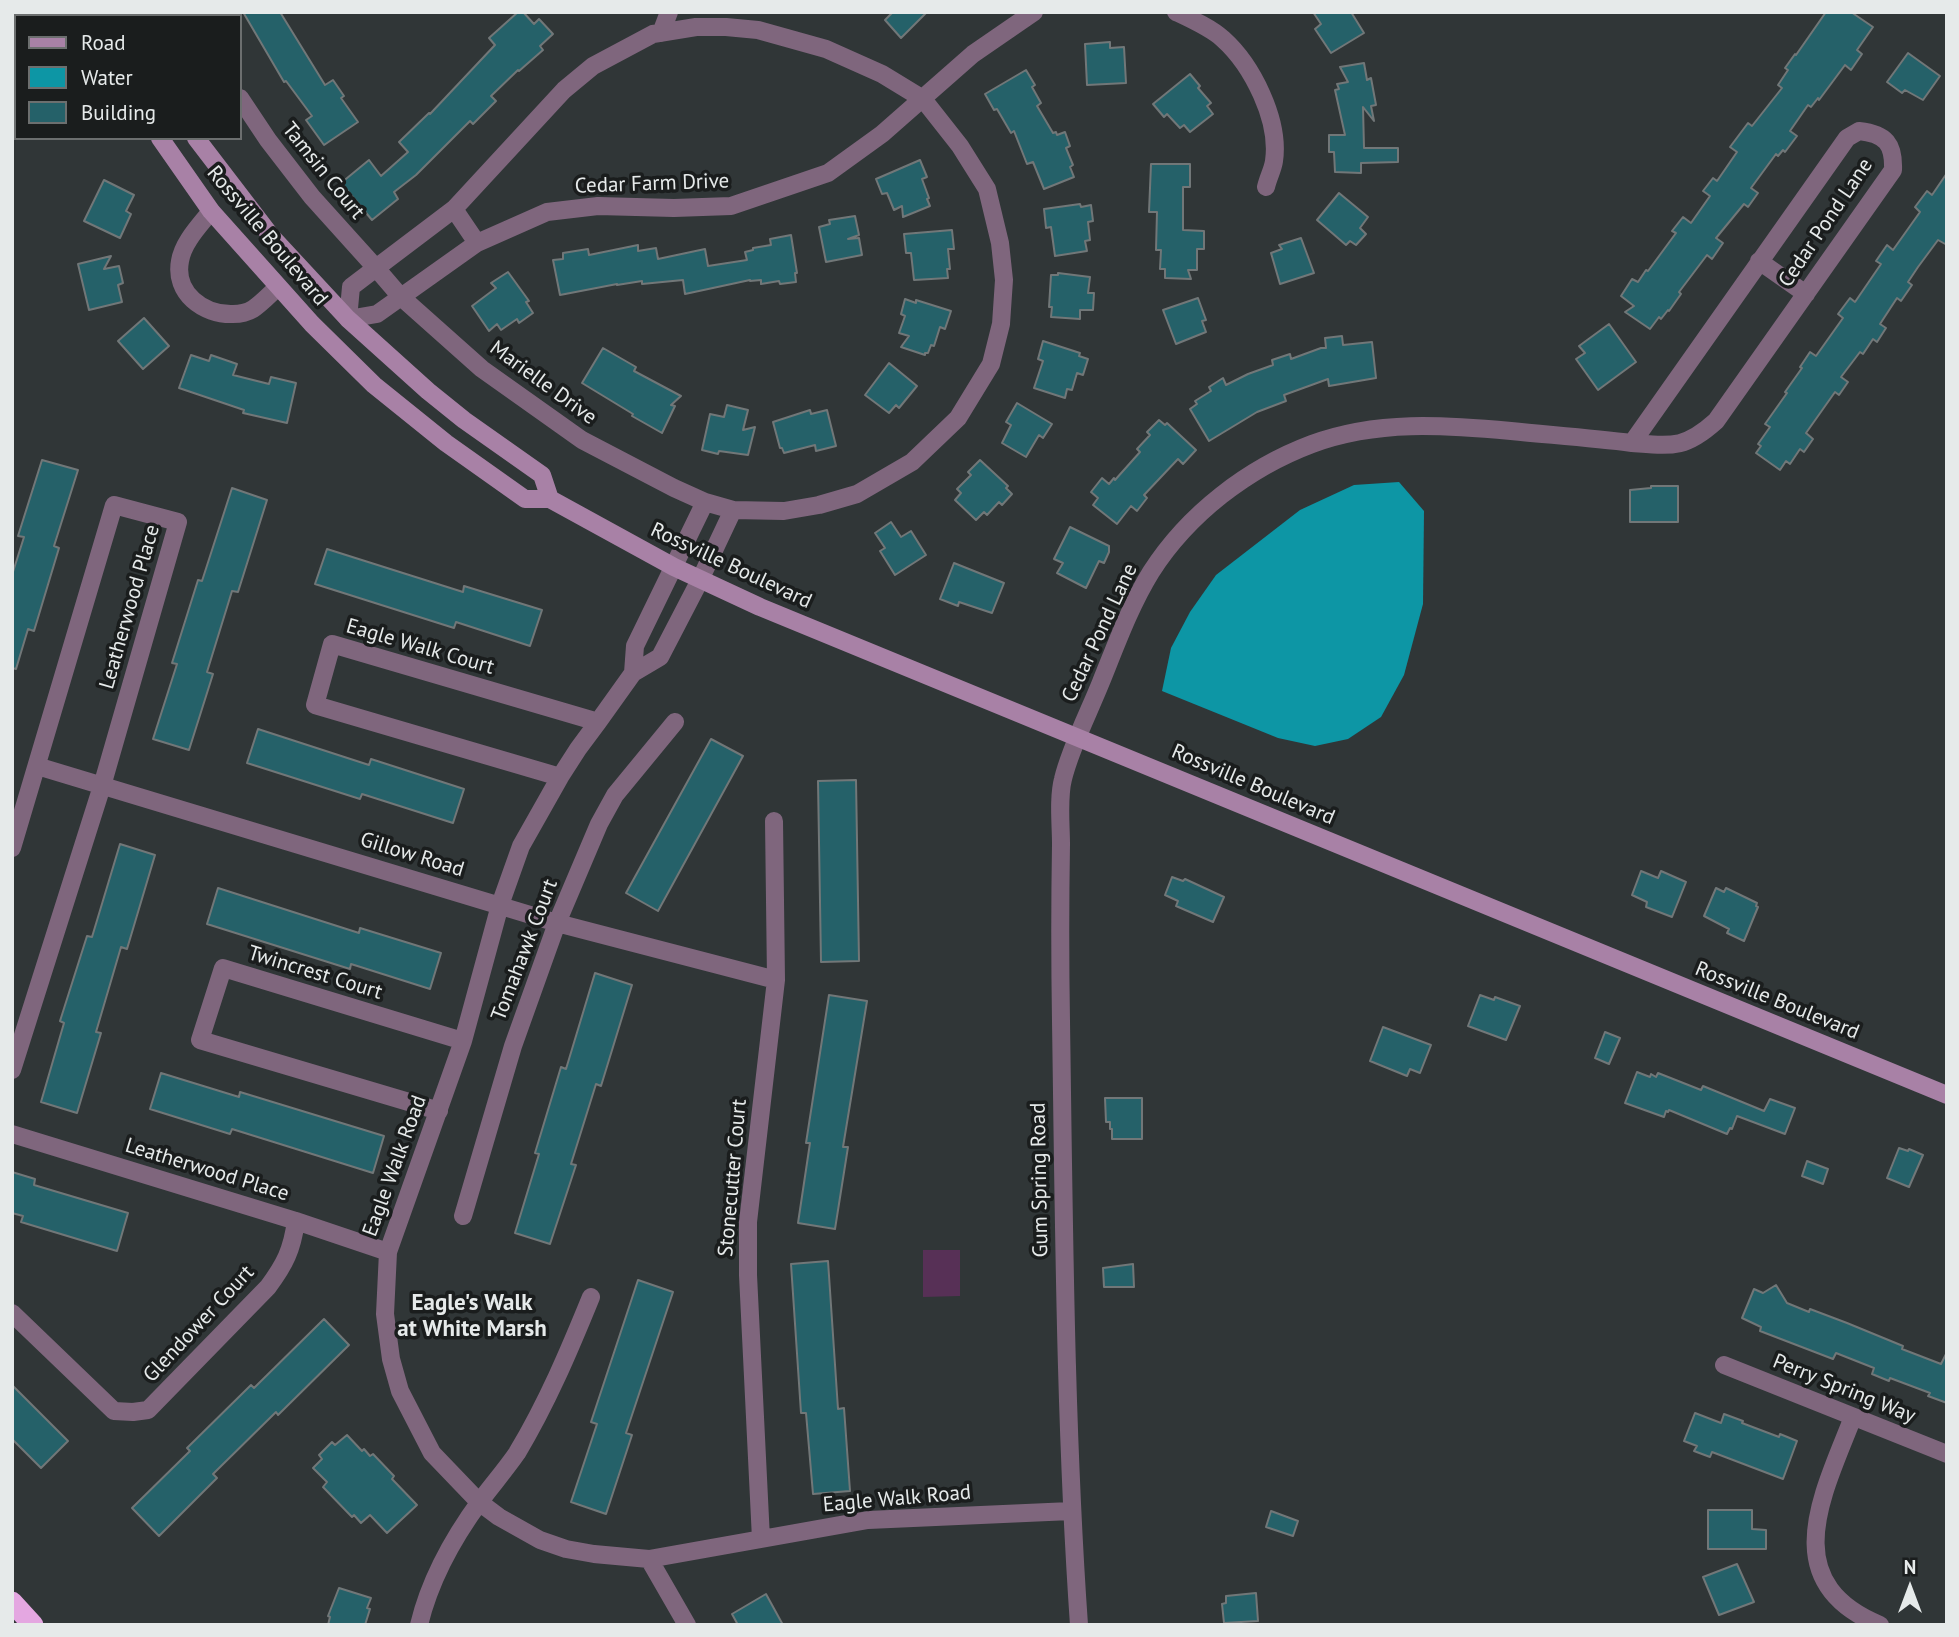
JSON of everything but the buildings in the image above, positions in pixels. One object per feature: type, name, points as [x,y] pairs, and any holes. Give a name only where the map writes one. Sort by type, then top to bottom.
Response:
[{"type":"highway","points":[[12,1602],[33,1625]]},
{"type":"main road","name":"Rossville Boulevard","points":[[161,140],[211,211],[344,356],[405,411],[525,499],[550,499],[674,567],[760,607],[1947,1095]]},
{"type":"main road","name":"Rossville Boulevard","points":[[198,140],[271,236],[348,319],[464,420],[542,475],[550,499]]},
{"type":"street","points":[[661,33],[669,12]]},
{"type":"street","points":[[721,12],[734,28]]},
{"type":"street","name":"Cedar Farm Drive","points":[[348,319],[377,314],[477,243],[547,212],[598,206],[732,206],[828,173],[883,134],[973,54],[1034,12]]},
{"type":"street","points":[[1176,12],[1221,37],[1244,62],[1262,94],[1273,131],[1274,150],[1274,160],[1266,187]]},
{"type":"street","points":[[348,319],[351,287],[454,209],[574,82],[593,66],[653,34],[696,27],[758,30],[826,49],[882,74],[923,99]]},
{"type":"street","name":"Marielle Drive","points":[[376,268],[400,296],[482,369],[582,440],[674,488],[705,502],[733,510],[785,510],[818,505],[857,494],[912,462],[958,418],[991,364],[1002,324],[1004,280],[1000,243],[987,189],[960,146],[923,99]]},
{"type":"street","name":"Tamsin Court","points":[[242,101],[312,197],[376,268]]},
{"type":"street","name":"Cedar Pond Lane","points":[[1078,737],[1126,623],[1152,571],[1177,539],[1217,499],[1248,476],[1280,458],[1314,443],[1349,433],[1386,427],[1454,426],[1632,443],[1664,446],[1692,440],[1705,431],[1716,421],[1893,170],[1893,156],[1887,141],[1874,133],[1859,131],[1847,138],[1632,443]]},
{"type":"street","points":[[454,209],[477,243]]},
{"type":"street","points":[[211,211],[191,236],[179,262],[184,289],[192,301],[221,314],[237,314],[252,310],[278,287]]},
{"type":"street","points":[[1759,261],[1806,294]]},
{"type":"street","points":[[674,567],[705,502]]},
{"type":"street","name":"Leatherwood Place","points":[[12,848],[114,505],[178,522],[102,786],[12,1070]]},
{"type":"street","points":[[700,580],[733,510]]},
{"type":"street","name":"Eagle Walk Road","points":[[633,673],[635,646],[674,567]]},
{"type":"street","name":"Eagle Walk Road","points":[[700,580],[660,656],[633,673],[578,748],[521,846],[500,905],[463,1041],[388,1252],[385,1314],[391,1359],[400,1391],[432,1453],[479,1502],[499,1517],[540,1540],[566,1549],[649,1559],[868,1520],[1071,1511]]},
{"type":"street","name":"Eagle Walk Court","points":[[560,777],[315,705],[332,644],[598,722]]},
{"type":"street","name":"Tomahawk Court","points":[[463,1216],[513,1046],[557,923],[599,824],[615,795],[675,722]]},
{"type":"street","name":"Gum Spring Road","points":[[1078,737],[1062,782],[1060,877],[1065,1308],[1071,1511],[1079,1625]]},
{"type":"street","name":"Gillow Road","points":[[37,766],[557,923],[776,980]]},
{"type":"street","name":"Stonecutter Court","points":[[761,1539],[748,1275],[748,1222],[776,980],[774,821]]},
{"type":"street","name":"Twincrest Court","points":[[439,1111],[200,1040],[223,968],[463,1041]]},
{"type":"street","name":"Leatherwood Place","points":[[12,1135],[296,1221],[388,1252]]},
{"type":"street","name":"Glendower Court","points":[[12,1313],[114,1411],[148,1410],[268,1287],[292,1248],[296,1221]]},
{"type":"street","points":[[419,1625],[433,1579],[452,1543],[515,1455],[538,1416],[564,1364],[591,1297]]},
{"type":"street","name":"Perry Spring Way","points":[[1724,1366],[1947,1454]]},
{"type":"street","points":[[1853,1417],[1825,1488],[1817,1514],[1814,1538],[1818,1565],[1838,1600],[1861,1617],[1880,1625]]},
{"type":"street","points":[[649,1559],[687,1625]]},
{"type":"shaded area","points":[[923,1250],[960,1250],[960,1296],[923,1297]]},
{"type":"water","points":[[1399,482],[1424,511],[1423,604],[1404,675],[1381,717],[1348,739],[1315,746],[1278,738],[1162,691],[1171,648],[1190,612],[1216,575],[1300,510],[1354,485]]},
{"type":"district","name":"Eagle's Walk at White Marsh","points":[[472,1316]]}]
